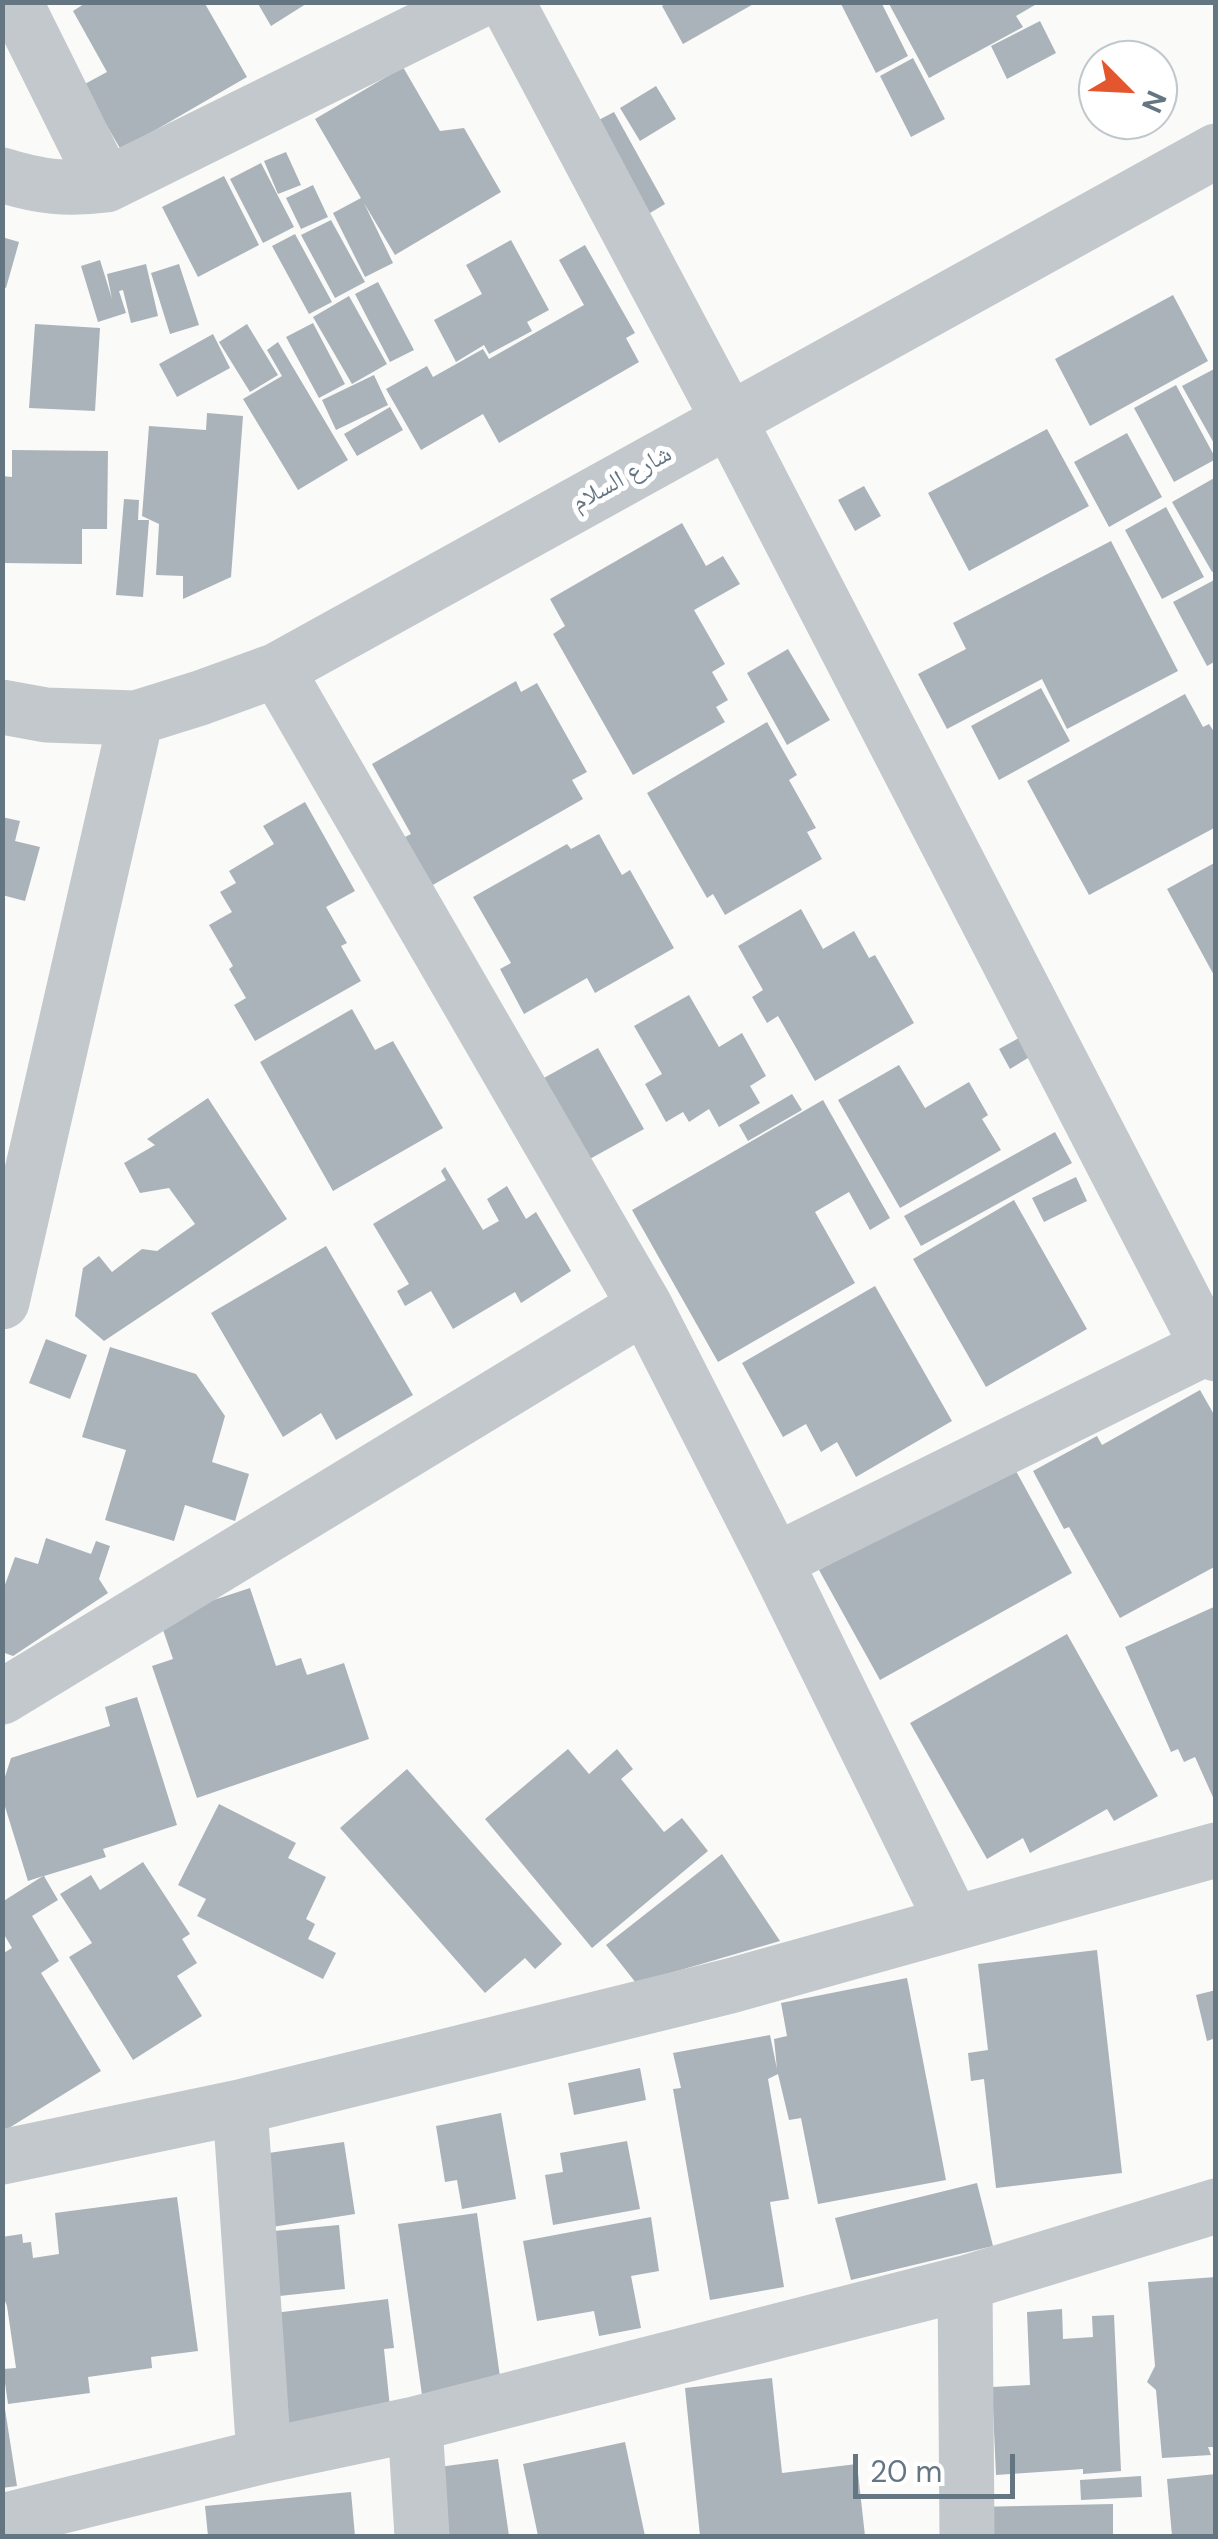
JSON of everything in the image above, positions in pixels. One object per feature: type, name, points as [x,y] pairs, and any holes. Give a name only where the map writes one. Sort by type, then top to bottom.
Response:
[{"type":"street","points":[[15,2],[106,185]]},
{"type":"street","points":[[2,175],[71,189],[106,185],[476,2]]},
{"type":"street","points":[[507,2],[729,420],[1212,1351],[774,1560]]},
{"type":"street","name":"شارع السلام","points":[[2,707],[46,715],[136,718],[277,670],[1216,150]]},
{"type":"street","points":[[277,670],[645,1306],[953,1923]]},
{"type":"street","points":[[2,1302],[136,718]]},
{"type":"street","points":[[2,1697],[645,1306]]},
{"type":"street","points":[[2,2156],[240,2108],[730,1986],[1216,1850]]},
{"type":"street","points":[[240,2108],[264,2456]]},
{"type":"street","points":[[2,2521],[264,2456],[415,2424],[965,2284],[1216,2206]]},
{"type":"street","points":[[965,2284],[967,2536]]},
{"type":"street","points":[[415,2424],[422,2536]]},
{"type":"building","points":[[87,2],[204,2],[247,77],[121,150],[83,85],[107,72],[73,11]]},
{"type":"building","points":[[257,2],[309,2],[271,26]]},
{"type":"building","points":[[668,2],[757,2],[683,44],[662,6]]},
{"type":"building","points":[[840,2],[881,2],[908,56],[876,73]]},
{"type":"building","points":[[888,2],[1040,2],[1016,16],[1023,27],[929,78]]},
{"type":"building","points":[[1040,21],[1056,53],[1007,79],[991,46]]},
{"type":"building","points":[[913,58],[945,119],[911,137],[880,76]]},
{"type":"building","points":[[403,67],[440,131],[464,128],[501,192],[395,255],[364,203],[393,263],[365,277],[333,213],[361,198],[315,119]]},
{"type":"building","points":[[656,86],[676,119],[640,141],[620,108]]},
{"type":"building","points":[[614,112],[665,204],[645,216],[593,123]]},
{"type":"building","points":[[286,152],[301,185],[278,194],[264,161]]},
{"type":"building","points":[[261,163],[294,227],[263,243],[230,179]]},
{"type":"building","points":[[224,176],[259,245],[198,277],[162,207]]},
{"type":"building","points":[[313,185],[328,217],[301,229],[286,198]]},
{"type":"building","points":[[331,220],[365,282],[335,298],[301,235]]},
{"type":"building","points":[[295,234],[332,302],[309,314],[272,246]]},
{"type":"building","points":[[2,237],[19,242],[6,288],[2,286]]},
{"type":"building","points":[[511,240],[549,310],[527,322],[532,331],[489,354],[484,345],[456,362],[434,320],[482,294],[466,265]]},
{"type":"building","points":[[585,245],[635,333],[626,338],[639,362],[499,443],[483,414],[421,450],[386,389],[427,366],[433,377],[483,349],[489,359],[584,305],[559,260]]},
{"type":"building","points":[[100,260],[112,299],[107,274],[146,264],[158,316],[131,323],[123,290],[119,291],[126,313],[98,322],[81,266]]},
{"type":"building","points":[[179,264],[199,325],[170,334],[151,273]]},
{"type":"building","points":[[378,282],[414,350],[390,362],[355,294]]},
{"type":"building","points":[[1173,295],[1208,361],[1090,426],[1055,359]]},
{"type":"building","points":[[349,296],[387,364],[352,384],[313,317]]},
{"type":"building","points":[[313,323],[345,384],[319,398],[286,337]]},
{"type":"building","points":[[35,324],[100,328],[95,411],[29,408]]},
{"type":"building","points":[[247,324],[278,375],[250,392],[219,342]]},
{"type":"building","points":[[213,334],[230,368],[177,397],[159,364]]},
{"type":"building","points":[[278,342],[348,460],[298,490],[243,399],[282,376],[267,350]]},
{"type":"building","points":[[1216,368],[1216,447],[1182,386]]},
{"type":"building","points":[[374,375],[388,405],[336,430],[322,400]]},
{"type":"building","points":[[1176,385],[1216,459],[1174,482],[1134,408]]},
{"type":"building","points":[[390,407],[403,430],[357,456],[344,434]]},
{"type":"building","points":[[207,413],[243,416],[231,577],[183,599],[183,576],[156,575],[159,524],[142,516],[149,426],[206,430]]},
{"type":"building","points":[[1047,429],[1089,506],[969,571],[928,493]]},
{"type":"building","points":[[1127,433],[1162,497],[1109,527],[1074,462]]},
{"type":"building","points":[[12,450],[108,451],[107,529],[82,529],[82,564],[2,563],[2,476],[12,477]]},
{"type":"building","points":[[1216,477],[1216,570],[1212,572],[1172,502]]},
{"type":"building","points":[[864,486],[881,516],[855,531],[838,500]]},
{"type":"building","points":[[124,499],[139,500],[138,520],[149,520],[143,597],[116,595]]},
{"type":"building","points":[[1166,507],[1204,577],[1162,599],[1125,530]]},
{"type":"building","points":[[682,523],[706,566],[723,556],[740,584],[694,610],[725,664],[712,672],[728,700],[716,707],[725,722],[633,775],[553,634],[565,626],[550,599]]},
{"type":"building","points":[[1111,541],[1178,671],[1067,729],[1042,679],[947,729],[918,674],[966,649],[953,623]]},
{"type":"building","points":[[1216,579],[1216,661],[1207,666],[1173,602]]},
{"type":"building","points":[[788,649],[830,720],[787,745],[747,673]]},
{"type":"building","points":[[516,681],[521,692],[537,683],[587,772],[572,780],[583,799],[431,886],[403,838],[411,834],[372,764]]},
{"type":"building","points":[[1041,688],[1070,741],[999,780],[971,726]]},
{"type":"building","points":[[1185,694],[1203,727],[1209,724],[1216,735],[1216,827],[1089,895],[1027,781]]},
{"type":"building","points":[[767,722],[797,775],[789,780],[816,828],[807,832],[822,859],[725,915],[713,894],[707,898],[647,793]]},
{"type":"building","points":[[305,802],[355,891],[326,907],[347,943],[341,946],[361,981],[255,1041],[234,1005],[246,998],[209,925],[232,912],[220,892],[236,883],[229,871],[274,844],[263,826]]},
{"type":"building","points":[[2,817],[20,821],[15,841],[40,847],[25,901],[2,895]]},
{"type":"building","points":[[599,834],[622,875],[630,870],[674,948],[595,993],[587,978],[524,1014],[500,969],[511,963],[473,897],[567,844],[571,849]]},
{"type":"building","points":[[1216,862],[1216,979],[1167,889]]},
{"type":"building","points":[[801,909],[823,949],[854,931],[869,958],[875,955],[914,1023],[815,1081],[778,1016],[767,1023],[752,997],[763,990],[738,946]]},
{"type":"building","points":[[689,995],[719,1047],[742,1033],[766,1076],[750,1086],[760,1103],[719,1127],[709,1109],[689,1122],[683,1112],[666,1122],[645,1084],[662,1074],[634,1026]]},
{"type":"building","points":[[352,1009],[375,1050],[393,1041],[443,1128],[333,1191],[260,1062]]},
{"type":"building","points":[[1026,1034],[1036,1053],[1010,1069],[999,1049]]},
{"type":"building","points":[[598,1048],[644,1129],[588,1160],[542,1079]]},
{"type":"building","points":[[899,1065],[925,1108],[969,1082],[988,1115],[982,1119],[1001,1150],[900,1208],[838,1100]]},
{"type":"building","points":[[792,1094],[802,1110],[748,1141],[739,1125]]},
{"type":"building","points":[[208,1098],[287,1219],[104,1341],[75,1316],[83,1268],[99,1256],[112,1272],[142,1249],[157,1251],[195,1224],[169,1188],[140,1193],[124,1163],[155,1145],[147,1139]]},
{"type":"building","points":[[823,1100],[890,1218],[870,1230],[849,1192],[815,1212],[855,1283],[718,1362],[632,1210]]},
{"type":"building","points":[[1055,1132],[1072,1163],[921,1246],[904,1216]]},
{"type":"building","points":[[445,1167],[483,1230],[499,1221],[487,1199],[507,1186],[526,1219],[536,1212],[571,1271],[521,1303],[515,1292],[453,1329],[431,1291],[405,1306],[397,1291],[409,1284],[373,1224],[446,1180],[441,1171]]},
{"type":"building","points":[[1076,1177],[1087,1201],[1044,1222],[1032,1198]]},
{"type":"building","points":[[1014,1200],[1087,1329],[986,1387],[913,1259]]},
{"type":"building","points":[[326,1246],[413,1395],[336,1440],[321,1413],[283,1437],[211,1313]]},
{"type":"building","points":[[875,1286],[952,1421],[856,1477],[837,1442],[821,1452],[806,1424],[783,1437],[742,1363]]},
{"type":"building","points":[[46,1339],[87,1355],[70,1399],[29,1383]]},
{"type":"building","points":[[110,1347],[196,1374],[225,1416],[212,1462],[249,1474],[235,1521],[185,1505],[174,1541],[105,1520],[126,1450],[82,1437]]},
{"type":"building","points":[[1200,1390],[1216,1418],[1216,1566],[1120,1618],[1033,1471],[1097,1436],[1102,1445]]},
{"type":"building","points":[[1011,1462],[1072,1573],[880,1680],[819,1570]]},
{"type":"building","points":[[46,1538],[91,1554],[96,1541],[110,1546],[99,1579],[108,1593],[13,1656],[2,1652],[2,1593],[15,1557],[38,1564]]},
{"type":"building","points":[[250,1588],[276,1666],[301,1658],[307,1675],[344,1663],[369,1739],[197,1798],[152,1666],[173,1659],[159,1618]]},
{"type":"building","points":[[1216,1606],[1216,1804],[1195,1757],[1184,1762],[1178,1749],[1171,1752],[1125,1647]]},
{"type":"building","points":[[1067,1634],[1158,1796],[1114,1821],[1107,1809],[1030,1853],[1023,1838],[987,1859],[910,1723]]},
{"type":"building","points":[[137,1697],[177,1825],[103,1849],[106,1857],[44,1876],[58,1900],[32,1916],[59,1961],[41,1973],[101,2071],[4,2131],[2,1954],[12,1948],[2,1931],[2,1902],[43,1876],[28,1881],[2,1786],[11,1758],[110,1726],[105,1707]]},
{"type":"building","points":[[568,1749],[589,1774],[617,1749],[633,1769],[621,1779],[664,1832],[682,1818],[708,1851],[592,1948],[485,1819]]},
{"type":"building","points":[[407,1769],[562,1944],[535,1969],[525,1958],[485,1993],[340,1828]]},
{"type":"building","points":[[219,1804],[296,1843],[288,1858],[326,1877],[306,1919],[315,1924],[308,1939],[336,1953],[323,1979],[197,1916],[206,1899],[178,1885]]},
{"type":"building","points":[[722,1854],[780,1941],[636,1983],[606,1945]]},
{"type":"building","points":[[143,1862],[190,1934],[182,1939],[197,1963],[177,1976],[202,2016],[133,2060],[69,1957],[92,1943],[60,1894],[91,1875],[100,1890]]},
{"type":"building","points":[[1097,1950],[1122,2173],[996,2188],[984,2079],[971,2081],[968,2053],[988,2050],[978,1964]]},
{"type":"building","points":[[907,1978],[946,2180],[818,2204],[801,2118],[789,2120],[778,2074],[768,2079],[789,2199],[770,2202],[784,2287],[710,2300],[673,2089],[681,2088],[673,2053],[770,2035],[777,2069],[774,2039],[787,2036],[781,2003]]},
{"type":"building","points":[[1216,1990],[1216,2038],[1207,2041],[1196,1995]]},
{"type":"building","points":[[640,2068],[646,2100],[574,2115],[568,2083]]},
{"type":"building","points":[[501,2113],[516,2199],[462,2209],[457,2180],[445,2182],[436,2126]]},
{"type":"building","points":[[627,2141],[640,2209],[553,2225],[545,2175],[563,2172],[560,2153]]},
{"type":"building","points":[[344,2142],[355,2214],[259,2229],[248,2156]]},
{"type":"building","points":[[977,2183],[993,2246],[851,2280],[835,2218]]},
{"type":"building","points":[[177,2197],[198,2351],[151,2357],[152,2368],[88,2377],[90,2393],[8,2404],[3,2369],[16,2368],[2,2294],[2,2237],[22,2234],[23,2243],[31,2242],[33,2258],[59,2254],[55,2213]]},
{"type":"building","points":[[477,2213],[501,2384],[422,2395],[398,2224]]},
{"type":"building","points":[[651,2217],[659,2271],[631,2276],[641,2328],[599,2336],[594,2311],[537,2321],[523,2241]]},
{"type":"building","points":[[339,2225],[345,2289],[270,2297],[263,2232]]},
{"type":"building","points":[[1216,2277],[1216,2447],[1208,2447],[1211,2455],[1162,2458],[1156,2390],[1147,2382],[1155,2366],[1148,2282]]},
{"type":"building","points":[[388,2299],[394,2348],[384,2349],[391,2417],[271,2431],[258,2315]]},
{"type":"building","points":[[1062,2309],[1063,2339],[1093,2337],[1092,2316],[1114,2315],[1121,2471],[1083,2474],[1083,2469],[996,2475],[992,2387],[1030,2385],[1027,2312]]},
{"type":"building","points":[[772,2378],[782,2473],[857,2464],[865,2536],[700,2536],[685,2388]]},
{"type":"building","points":[[2,2409],[17,2486],[2,2488]]},
{"type":"building","points":[[625,2442],[645,2536],[538,2536],[523,2464]]},
{"type":"building","points":[[498,2459],[509,2536],[449,2536],[439,2467]]},
{"type":"building","points":[[1216,2474],[1216,2536],[1172,2536],[1167,2479]]},
{"type":"building","points":[[1141,2476],[1142,2497],[1081,2500],[1080,2480]]},
{"type":"building","points":[[351,2492],[355,2536],[208,2536],[205,2506]]},
{"type":"building","points":[[1113,2504],[1113,2536],[974,2536],[974,2507]]}]
